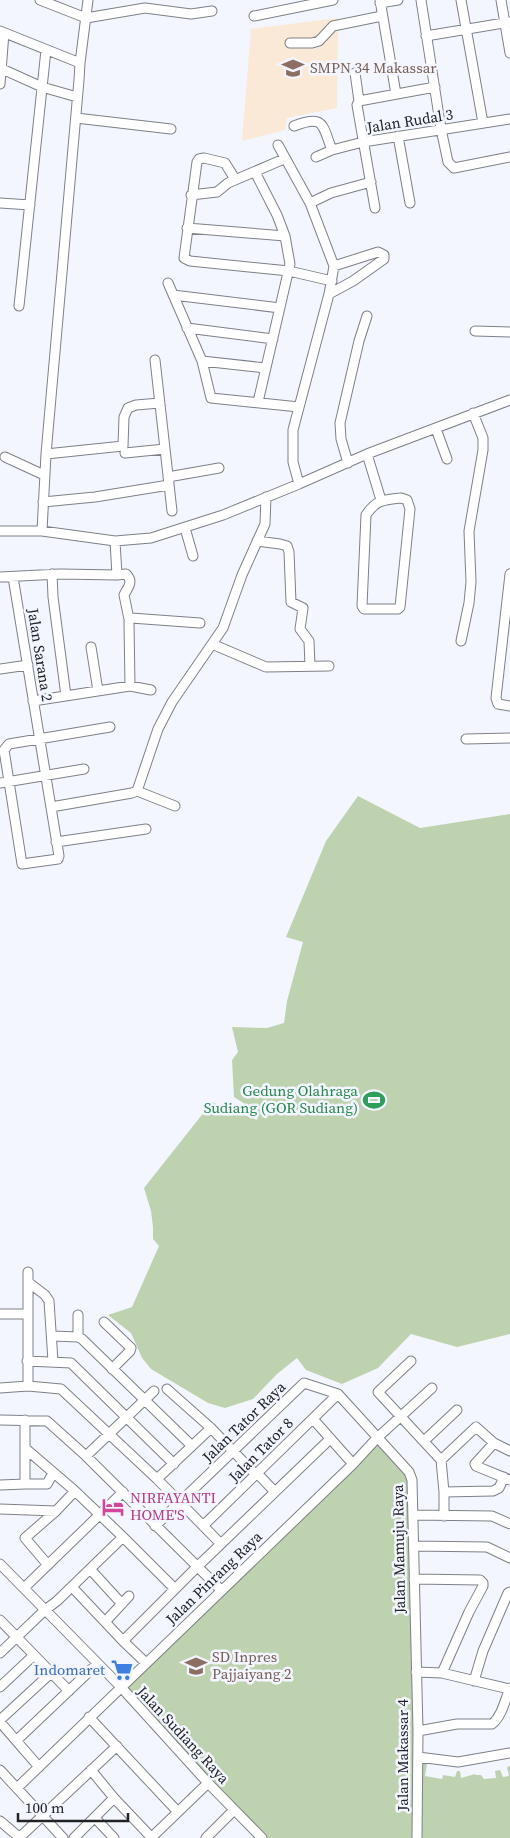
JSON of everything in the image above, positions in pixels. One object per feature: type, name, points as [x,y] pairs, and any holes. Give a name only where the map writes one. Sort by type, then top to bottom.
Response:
[{"type":"street","points":[[40,0],[86,18],[144,8],[191,14],[212,11]]},
{"type":"street","points":[[42,531],[44,474],[80,63],[88,0]]},
{"type":"street","points":[[254,16],[333,0]]},
{"type":"street","points":[[396,94],[380,2],[398,0]]},
{"type":"street","points":[[421,0],[441,130],[448,162],[454,168],[510,157]]},
{"type":"street","points":[[461,0],[483,123]]},
{"type":"street","points":[[501,0],[508,22],[510,53]]},
{"type":"street","points":[[290,43],[319,42],[333,26],[382,16]]},
{"type":"street","points":[[426,36],[508,22]]},
{"type":"street","points":[[0,84],[2,32],[80,63]]},
{"type":"street","points":[[19,306],[46,50]]},
{"type":"street","points":[[1,68],[42,87],[77,97]]},
{"type":"street","points":[[355,73],[363,142],[375,208]]},
{"type":"street","points":[[359,101],[435,87]]},
{"type":"street","points":[[76,118],[172,129]]},
{"type":"street","name":"Jalan Rudal 3","points":[[316,157],[332,150],[363,142],[510,119]]},
{"type":"street","points":[[294,126],[309,120],[319,122],[332,150]]},
{"type":"street","points":[[398,136],[410,203]]},
{"type":"street","points":[[278,145],[284,159],[310,203],[334,266],[329,294],[293,430],[293,462],[299,484]]},
{"type":"street","points":[[235,179],[225,163],[200,158],[196,162],[184,258],[190,261],[289,271],[332,281]]},
{"type":"street","points":[[191,195],[217,192],[235,179],[284,159]]},
{"type":"street","points":[[255,172],[277,214],[290,257],[289,271],[258,402]]},
{"type":"street","points":[[310,203],[331,193],[371,182]]},
{"type":"street","points":[[0,203],[30,205]]},
{"type":"street","points":[[187,228],[285,236]]},
{"type":"street","points":[[329,294],[353,281],[384,259],[384,255],[378,252],[334,266]]},
{"type":"street","points":[[168,283],[202,361],[212,398],[299,407]]},
{"type":"street","points":[[173,295],[280,308]]},
{"type":"street","points":[[348,463],[341,439],[340,423],[359,341],[367,316]]},
{"type":"street","points":[[187,328],[273,339]]},
{"type":"street","points":[[475,331],[510,332]]},
{"type":"street","points":[[155,360],[172,511]]},
{"type":"street","points":[[202,361],[266,368]]},
{"type":"street","points":[[0,531],[42,531],[115,541],[151,538],[185,528],[266,497],[367,454],[510,400]]},
{"type":"street","points":[[46,454],[123,446],[124,417],[128,408],[136,405],[160,403]]},
{"type":"street","points":[[461,641],[469,603],[471,582],[469,531],[483,450],[483,438],[473,413]]},
{"type":"street","points":[[436,429],[447,459]]},
{"type":"street","points":[[125,453],[165,449]]},
{"type":"street","points":[[367,454],[381,500]]},
{"type":"street","points":[[5,456],[44,474]]},
{"type":"street","points":[[43,502],[95,497],[219,468]]},
{"type":"street","points":[[137,791],[158,728],[172,702],[223,628],[242,575],[265,524],[266,497]]},
{"type":"street","points":[[401,498],[407,500],[409,504],[400,607],[398,609],[364,610],[362,606],[366,515],[371,507],[381,500],[401,498]]},
{"type":"street","points":[[185,528],[193,556]]},
{"type":"street","points":[[115,541],[117,575]]},
{"type":"street","points":[[257,542],[287,546],[289,552],[291,602],[302,608],[300,629],[309,642],[310,666]]},
{"type":"street","points":[[52,574],[53,597],[66,696]]},
{"type":"street","points":[[0,577],[52,574],[126,574],[130,580],[130,588],[124,595],[129,619],[130,686]]},
{"type":"street","points":[[510,574],[496,698],[498,704],[510,706]]},
{"type":"street","name":"Jalan Sarana 2","points":[[13,577],[56,842]]},
{"type":"street","points":[[129,619],[200,623]]},
{"type":"street","points":[[212,644],[266,667],[329,666]]},
{"type":"street","points":[[91,646],[98,691]]},
{"type":"street","points":[[0,669],[28,665]]},
{"type":"street","points":[[33,701],[130,686],[151,690]]},
{"type":"street","points":[[110,727],[40,738],[7,746],[4,754],[4,782],[22,864],[58,859],[56,842],[146,829]]},
{"type":"street","points":[[466,739],[510,738]]},
{"type":"street","points":[[4,782],[46,774],[84,770]]},
{"type":"street","points":[[51,807],[137,791],[175,806]]},
{"type":"street","points":[[28,1272],[28,1386]]},
{"type":"street","points":[[28,1282],[45,1295],[49,1301],[53,1361]]},
{"type":"street","points":[[0,1314],[28,1314]]},
{"type":"street","points":[[78,1315],[78,1336]]},
{"type":"street","points":[[104,1322],[131,1348],[112,1368]]},
{"type":"street","points":[[52,1336],[78,1336],[192,1446]]},
{"type":"street","points":[[27,1361],[71,1363],[174,1464]]},
{"type":"street","points":[[411,1361],[378,1392],[441,1460],[444,1516]]},
{"type":"street","name":"Jalan Tator Raya","points":[[155,1526],[304,1383],[309,1383],[338,1394],[377,1438]]},
{"type":"street","points":[[0,1388],[28,1386],[59,1387],[157,1479],[221,1544]]},
{"type":"street","name":"Jalan Pinrang Raya","points":[[17,1788],[120,1686],[353,1464],[377,1438],[432,1388]]},
{"type":"street","points":[[167,1389],[211,1428],[275,1492]]},
{"type":"street","points":[[86,1456],[154,1390]]},
{"type":"street","name":"Jalan Tator 8","points":[[203,1526],[338,1394]]},
{"type":"street","points":[[424,1442],[457,1410]]},
{"type":"street","points":[[312,1419],[353,1464]]},
{"type":"street","points":[[0,1420],[47,1421],[86,1456],[221,1590]]},
{"type":"street","points":[[25,1420],[26,1484]]},
{"type":"street","points":[[441,1460],[475,1427],[478,1427],[494,1443],[510,1451]]},
{"type":"street","points":[[157,1479],[211,1428]]},
{"type":"street","name":"Jalan Mamuju Raya","points":[[377,1438],[411,1475],[416,1672]]},
{"type":"street","points":[[123,1641],[330,1439]]},
{"type":"street","points":[[444,1492],[493,1491],[499,1488],[507,1478],[475,1464],[494,1443]]},
{"type":"street","points":[[26,1449],[75,1491],[175,1589]]},
{"type":"street","points":[[0,1485],[47,1484],[53,1473]]},
{"type":"street","points":[[48,1565],[25,1538],[56,1511],[75,1491]]},
{"type":"street","points":[[24,1588],[123,1492]]},
{"type":"street","points":[[0,1510],[56,1511]]},
{"type":"street","points":[[413,1515],[492,1516],[510,1524]]},
{"type":"street","points":[[0,1652],[45,1610],[52,1606],[123,1538]]},
{"type":"street","points":[[414,1546],[483,1547],[510,1558]]},
{"type":"street","name":"Jalan Sudiang Raya","points":[[0,1564],[120,1686],[208,1783],[262,1838]]},
{"type":"street","points":[[90,1569],[122,1604]]},
{"type":"street","points":[[414,1579],[480,1580],[484,1586],[469,1612],[442,1673]]},
{"type":"street","points":[[72,1587],[146,1663]]},
{"type":"street","points":[[474,1681],[483,1651],[510,1592]]},
{"type":"street","points":[[105,1622],[129,1596]]},
{"type":"street","points":[[0,1620],[69,1692]]},
{"type":"street","points":[[0,1687],[34,1655]]},
{"type":"street","points":[[17,1740],[97,1664]]},
{"type":"street","points":[[416,1672],[442,1673],[510,1688],[503,1707],[492,1724],[457,1724],[418,1731]]},
{"type":"street","name":"Jalan Makassar 4","points":[[416,1672],[418,1731],[417,1838]]},
{"type":"street","points":[[39,1766],[0,1721],[51,1673]]},
{"type":"street","points":[[89,1717],[178,1812]]},
{"type":"street","points":[[0,1821],[20,1838],[117,1746]]},
{"type":"street","points":[[418,1757],[458,1762],[510,1752]]},
{"type":"street","points":[[0,1770],[63,1838]]},
{"type":"street","points":[[91,1770],[114,1798],[152,1838],[208,1783]]},
{"type":"street","points":[[74,1838],[114,1798]]},
{"type":"street","points":[[206,1838],[234,1810]]},
{"type":"street","points":[[95,1818],[114,1838]]},
{"type":"shaded area","name":"SMPN 34 Makassar","points":[[338,18],[337,108],[287,118],[285,130],[242,141],[251,29]]},
{"type":"green space","name":"Gedung Olahraga Sudiang (GOR Sudiang)","points":[[358,796],[420,828],[510,814],[510,1334],[457,1347],[411,1334],[378,1368],[342,1384],[306,1370],[297,1358],[277,1374],[253,1399],[225,1408],[208,1403],[151,1369],[142,1358],[131,1333],[108,1315],[132,1307],[159,1246],[153,1239],[151,1211],[144,1188],[212,1102],[257,1120],[259,1113],[234,1097],[232,1060],[238,1052],[232,1027],[267,1028],[284,1023],[287,1001],[303,942],[286,937],[326,841]]},
{"type":"green space","points":[[377,1438],[409,1472],[418,1757],[428,1758],[425,1776],[442,1779],[443,1775],[455,1777],[457,1771],[460,1771],[461,1778],[475,1774],[481,1775],[484,1779],[496,1778],[495,1771],[500,1770],[503,1777],[509,1776],[507,1767],[510,1766],[510,1838],[262,1838],[120,1686]]},
{"type":"place","name":"SMPN 34 Makassar","points":[[293,68]]},
{"type":"place","name":"Gedung Olahraga Sudiang (GOR Sudiang)","points":[[374,1100]]},
{"type":"place","name":"NIRFAYANTI HOME'S","points":[[113,1507]]},
{"type":"place","name":"SD Inpres Pajjaiyang 2","points":[[196,1666]]},
{"type":"place","name":"Indomaret","points":[[122,1670]]}]
